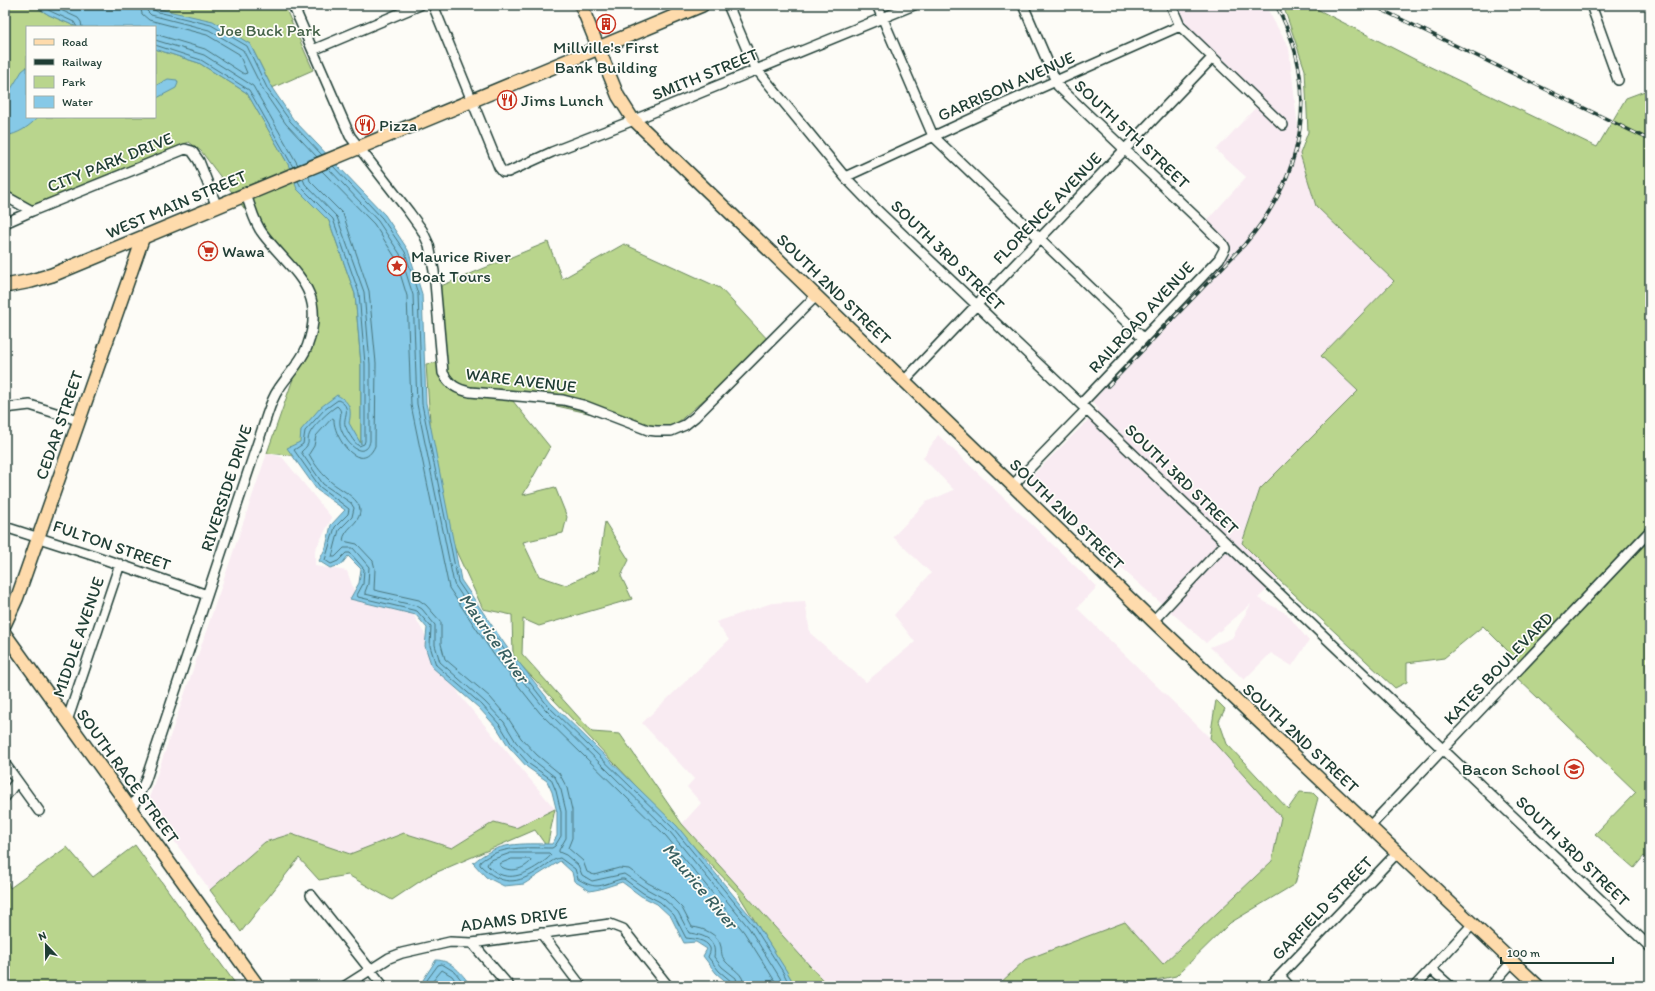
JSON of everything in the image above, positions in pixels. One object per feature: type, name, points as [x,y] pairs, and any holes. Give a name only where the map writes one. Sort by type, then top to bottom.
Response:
[{"type":"highway","name":"WEST MAIN STREET","points":[[5,286],[52,275],[702,5]]},
{"type":"main road","name":"SOUTH 2ND STREET","points":[[581,5],[626,112],[1153,621],[1538,986]]},
{"type":"main road","name":"CEDAR STREET","points":[[5,624],[17,598],[142,238]]},
{"type":"main road","name":"SOUTH RACE STREET","points":[[5,634],[258,986]]},
{"type":"street","name":"WARE AVENUE","points":[[293,5],[347,130],[422,230],[429,245],[434,271],[443,372],[449,382],[459,390],[563,400],[583,405],[648,430],[671,431],[685,425],[695,417],[816,296]]},
{"type":"street","points":[[313,50],[420,5]]},
{"type":"street","points":[[433,5],[472,100]]},
{"type":"street","name":"SOUTH 3RD STREET","points":[[728,5],[751,62],[845,177],[876,209],[1650,947]]},
{"type":"street","points":[[877,5],[933,136],[1143,338]]},
{"type":"street","name":"SMITH STREET","points":[[472,100],[499,167],[503,172],[508,172],[552,152],[634,120],[914,5]]},
{"type":"street","name":"SOUTH 5TH STREET","points":[[1023,5],[1056,81],[1064,92],[1223,244],[1224,252]]},
{"type":"street","points":[[1171,5],[1180,26],[1283,125]]},
{"type":"street","points":[[1591,5],[1618,80]]},
{"type":"street","name":"GARRISON AVENUE","points":[[845,177],[933,136],[1180,26]]},
{"type":"street","name":"FLORENCE AVENUE","points":[[904,381],[1212,58]]},
{"type":"street","name":"CITY PARK DRIVE","points":[[5,223],[186,148],[192,151],[199,161],[217,207]]},
{"type":"street","name":"RIVERSIDE DRIVE","points":[[131,810],[145,782],[274,396],[303,354],[313,330],[313,305],[310,294],[300,277],[259,228],[246,195]]},
{"type":"street","points":[[5,196],[32,211]]},
{"type":"street","name":"RAILROAD AVENUE","points":[[1013,485],[1084,407],[1143,338],[1224,252]]},
{"type":"street","points":[[5,408],[30,405],[78,420]]},
{"type":"street","name":"FULTON STREET","points":[[5,527],[38,536],[207,595]]},
{"type":"street","name":"KATES BOULEVARD","points":[[1370,826],[1650,531]]},
{"type":"street","points":[[1153,621],[1226,543]]},
{"type":"street","name":"MIDDLE AVENUE","points":[[67,721],[120,564]]},
{"type":"street","points":[[5,764],[39,810]]},
{"type":"street","points":[[5,797],[17,780]]},
{"type":"street","name":"GARFIELD STREET","points":[[1270,986],[1397,852]]},
{"type":"street","points":[[311,895],[383,986]]},
{"type":"street","name":"ADAMS DRIVE","points":[[345,986],[370,969],[389,958],[402,953],[450,942],[472,943],[598,924],[610,924],[623,929],[668,986]]},
{"type":"street","points":[[1415,986],[1473,924]]},
{"type":"street","points":[[541,933],[581,986]]},
{"type":"street","points":[[472,943],[509,986]]},
{"type":"street","points":[[1491,986],[1512,962]]},
{"type":"street","points":[[1432,969],[1450,986]]},
{"type":"street","points":[[1280,976],[1289,986]]},
{"type":"shaded area","points":[[1170,5],[1265,5],[1289,48],[1298,129],[1296,139],[1316,206],[1395,281],[1321,356],[1358,391],[1260,489],[1242,542],[1278,579],[1258,598],[1287,614],[1309,641],[1292,666],[1271,653],[1244,680],[1210,647],[1232,638],[1251,604],[1206,643],[1025,483],[1099,409],[1092,402],[1232,251],[1204,224],[1246,177],[1216,150],[1259,104],[1180,28]]},
{"type":"shaded area","points":[[938,435],[1097,587],[1077,608],[1210,738],[1281,817],[1272,861],[1163,964],[1025,960],[997,986],[828,986],[682,824],[701,803],[687,787],[694,779],[642,723],[729,640],[716,622],[772,603],[805,601],[810,633],[866,682],[915,642],[894,615],[931,573],[893,537],[926,502],[954,490],[923,458]]},
{"type":"shaded area","points":[[267,453],[282,457],[332,518],[315,550],[315,566],[347,571],[357,599],[409,607],[461,697],[555,809],[516,828],[494,822],[452,848],[404,833],[350,854],[291,834],[265,842],[210,890],[147,804]]},
{"type":"green space","points":[[5,5],[33,5],[49,15],[75,26],[26,26],[26,118],[156,118],[156,49],[199,63],[247,93],[288,164],[329,221],[355,294],[361,364],[361,445],[332,459],[267,453],[314,319],[314,296],[259,228],[201,151],[189,142],[32,205],[5,190]]},
{"type":"green space","name":"Joe Buck Park","points":[[151,5],[284,5],[313,70],[272,88],[250,44]]},
{"type":"green space","points":[[1283,5],[1309,5],[1418,61],[1597,147],[1626,98],[1650,89],[1650,862],[1644,856],[1634,868],[1595,834],[1636,792],[1514,675],[1522,665],[1483,626],[1444,658],[1407,663],[1407,682],[1395,688],[1278,579],[1242,543],[1260,489],[1358,391],[1321,356],[1394,281],[1316,206],[1300,154],[1308,132],[1305,70]]},
{"type":"green space","points":[[548,242],[562,279],[624,244],[720,288],[770,342],[668,431],[508,395],[550,447],[523,495],[555,487],[567,517],[563,533],[523,542],[539,576],[566,585],[598,570],[605,522],[629,560],[621,576],[632,599],[539,626],[523,619],[522,654],[592,732],[620,734],[682,824],[828,986],[795,986],[737,892],[513,657],[512,615],[483,609],[436,508],[426,364],[442,362],[436,288]]},
{"type":"green space","points":[[1216,700],[1225,709],[1219,721],[1227,744],[1288,809],[1300,792],[1313,793],[1318,798],[1295,884],[1230,923],[1176,976],[1142,983],[1144,986],[997,986],[1025,960],[1125,922],[1163,964],[1272,861],[1281,817],[1210,738]]},
{"type":"green space","points":[[555,809],[547,847],[535,830],[428,876],[392,900],[348,875],[319,880],[299,858],[241,932],[210,890],[265,842],[291,834],[350,854],[404,833],[452,848],[494,822],[516,828]]},
{"type":"green space","points":[[135,845],[237,986],[5,986],[5,873],[10,888],[67,847],[93,877]]},
{"type":"water","name":"Maurice River","points":[[33,5],[151,5],[159,9],[213,21],[250,44],[272,88],[293,119],[385,215],[408,250],[422,294],[426,403],[461,580],[506,646],[551,703],[677,826],[756,923],[795,986],[731,986],[716,973],[703,956],[707,949],[696,942],[684,943],[671,917],[657,904],[641,896],[622,882],[590,891],[574,881],[572,872],[560,861],[524,884],[504,886],[486,877],[473,863],[482,856],[501,847],[520,844],[552,844],[557,836],[557,812],[552,792],[547,781],[527,767],[509,747],[497,728],[479,708],[432,667],[425,646],[427,628],[416,615],[350,599],[359,583],[361,569],[348,556],[341,565],[330,568],[319,561],[326,547],[331,525],[345,510],[317,490],[287,448],[300,442],[301,430],[321,407],[337,395],[345,400],[349,406],[349,423],[361,444],[361,364],[355,294],[329,221],[297,189],[288,164],[247,93],[199,63],[156,49],[156,26],[75,26],[49,15]]},
{"type":"water","points":[[26,68],[26,118],[37,118],[23,130],[5,136],[5,99],[22,71]]},
{"type":"water","points":[[168,79],[177,80],[178,83],[176,88],[156,98],[156,85]]},
{"type":"water","points":[[436,960],[447,962],[452,965],[460,972],[471,986],[423,986],[423,980]]},
{"type":"railway","points":[[1108,386],[1244,245],[1265,218],[1281,190],[1293,160],[1300,130],[1302,99],[1299,67],[1290,36],[1276,5]]},
{"type":"railway","points":[[1372,5],[1650,140]]},
{"type":"place","name":"Millville's First Bank Building","points":[[606,24]]},
{"type":"place","name":"Jims Lunch","points":[[507,100]]},
{"type":"place","name":"Pizza","points":[[365,125]]},
{"type":"place","name":"Wawa","points":[[208,251]]},
{"type":"place","name":"Maurice River Boat Tours","points":[[397,266]]},
{"type":"place","name":"Bacon School","points":[[1574,769]]}]
